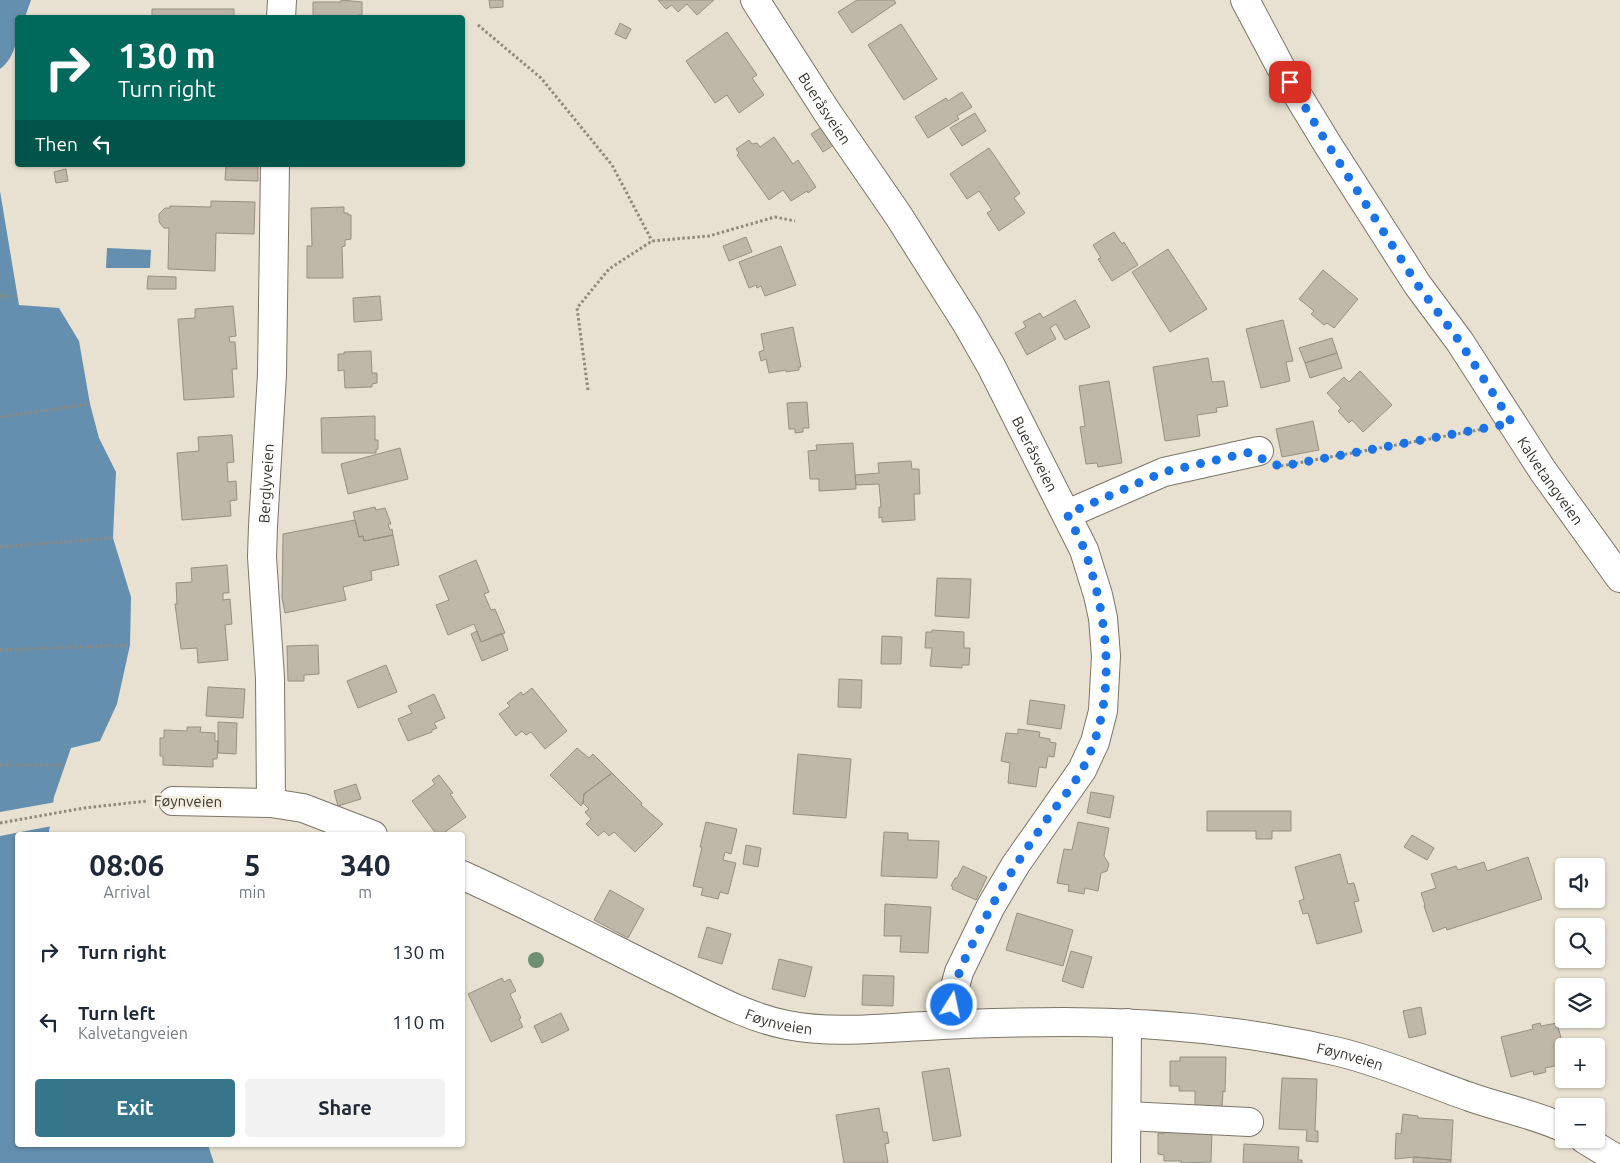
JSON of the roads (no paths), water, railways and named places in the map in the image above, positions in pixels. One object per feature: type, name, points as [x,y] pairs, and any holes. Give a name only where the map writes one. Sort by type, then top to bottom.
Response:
[{"type":"street","points":[[281,15],[282,0]]},
{"type":"street","name":"Bueråsveien","points":[[755,0],[827,112],[898,215],[967,324],[991,366],[1084,550],[1103,618],[1106,656],[1104,710],[1095,742],[1082,770],[1016,864],[991,906],[959,972],[953,994],[952,1024]]},
{"type":"street","name":"Kalvetangveien","points":[[1246,0],[1280,66],[1417,284],[1460,342],[1549,478],[1620,578]]},
{"type":"street","name":"Berglyveien","points":[[271,803],[270,678],[262,557],[262,526],[272,374],[275,167]]},
{"type":"street","points":[[1067,514],[1164,472],[1255,452]]},
{"type":"street","name":"Føynveien","points":[[173,801],[271,803],[303,808],[365,832]]},
{"type":"street","name":"Føynveien","points":[[465,877],[514,899],[744,1013],[785,1025],[852,1030],[952,1024],[1066,1022],[1186,1027],[1247,1034],[1340,1052],[1555,1125]]},
{"type":"street","points":[[1126,1163],[1127,1024]]},
{"type":"street","points":[[1127,1116],[1249,1122]]},
{"type":"street","points":[[1599,1148],[1620,1161]]},
{"type":"water","points":[[0,0],[31,0],[26,15],[15,15],[15,46],[10,59],[0,69]]},
{"type":"water","points":[[0,191],[19,305],[59,308],[79,341],[90,404],[99,438],[116,472],[113,538],[131,597],[130,645],[117,704],[100,741],[71,748],[54,797],[49,832],[15,832],[15,1147],[209,1147],[214,1163],[0,1163]]},
{"type":"water","points":[[107,248],[151,250],[150,268],[106,268]]}]
